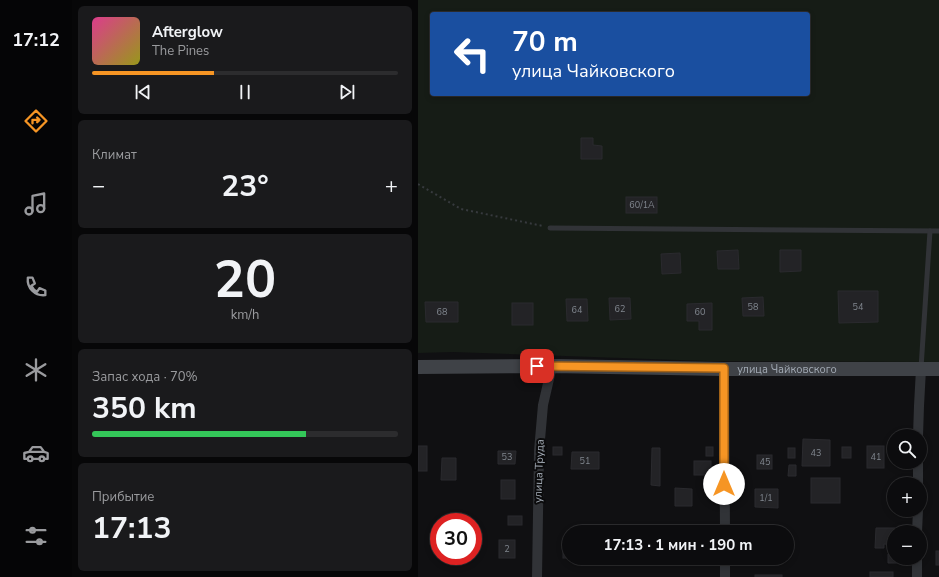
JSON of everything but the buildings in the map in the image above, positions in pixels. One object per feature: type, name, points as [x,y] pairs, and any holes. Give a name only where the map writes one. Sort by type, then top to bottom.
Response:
[{"type":"street","name":"улица Чайковского","points":[[418,367],[552,366],[939,369]]},
{"type":"street","name":"улица Труда","points":[[537,577],[539,451],[543,405],[552,366]]},
{"type":"street","points":[[724,368],[725,525]]},
{"type":"street","points":[[918,429],[921,369]]},
{"type":"street","points":[[725,565],[725,577]]},
{"type":"street","points":[[917,565],[917,577]]},
{"type":"lane","points":[[550,228],[939,231]]},
{"type":"lane","points":[[921,369],[930,231]]},
{"type":"path","points":[[418,184],[461,209],[550,228]]},
{"type":"shaded area","points":[[418,0],[939,0],[939,362],[707,361],[453,352],[418,353]]},
{"type":"route","points":[[537,366],[724,368],[724,484]]}]
